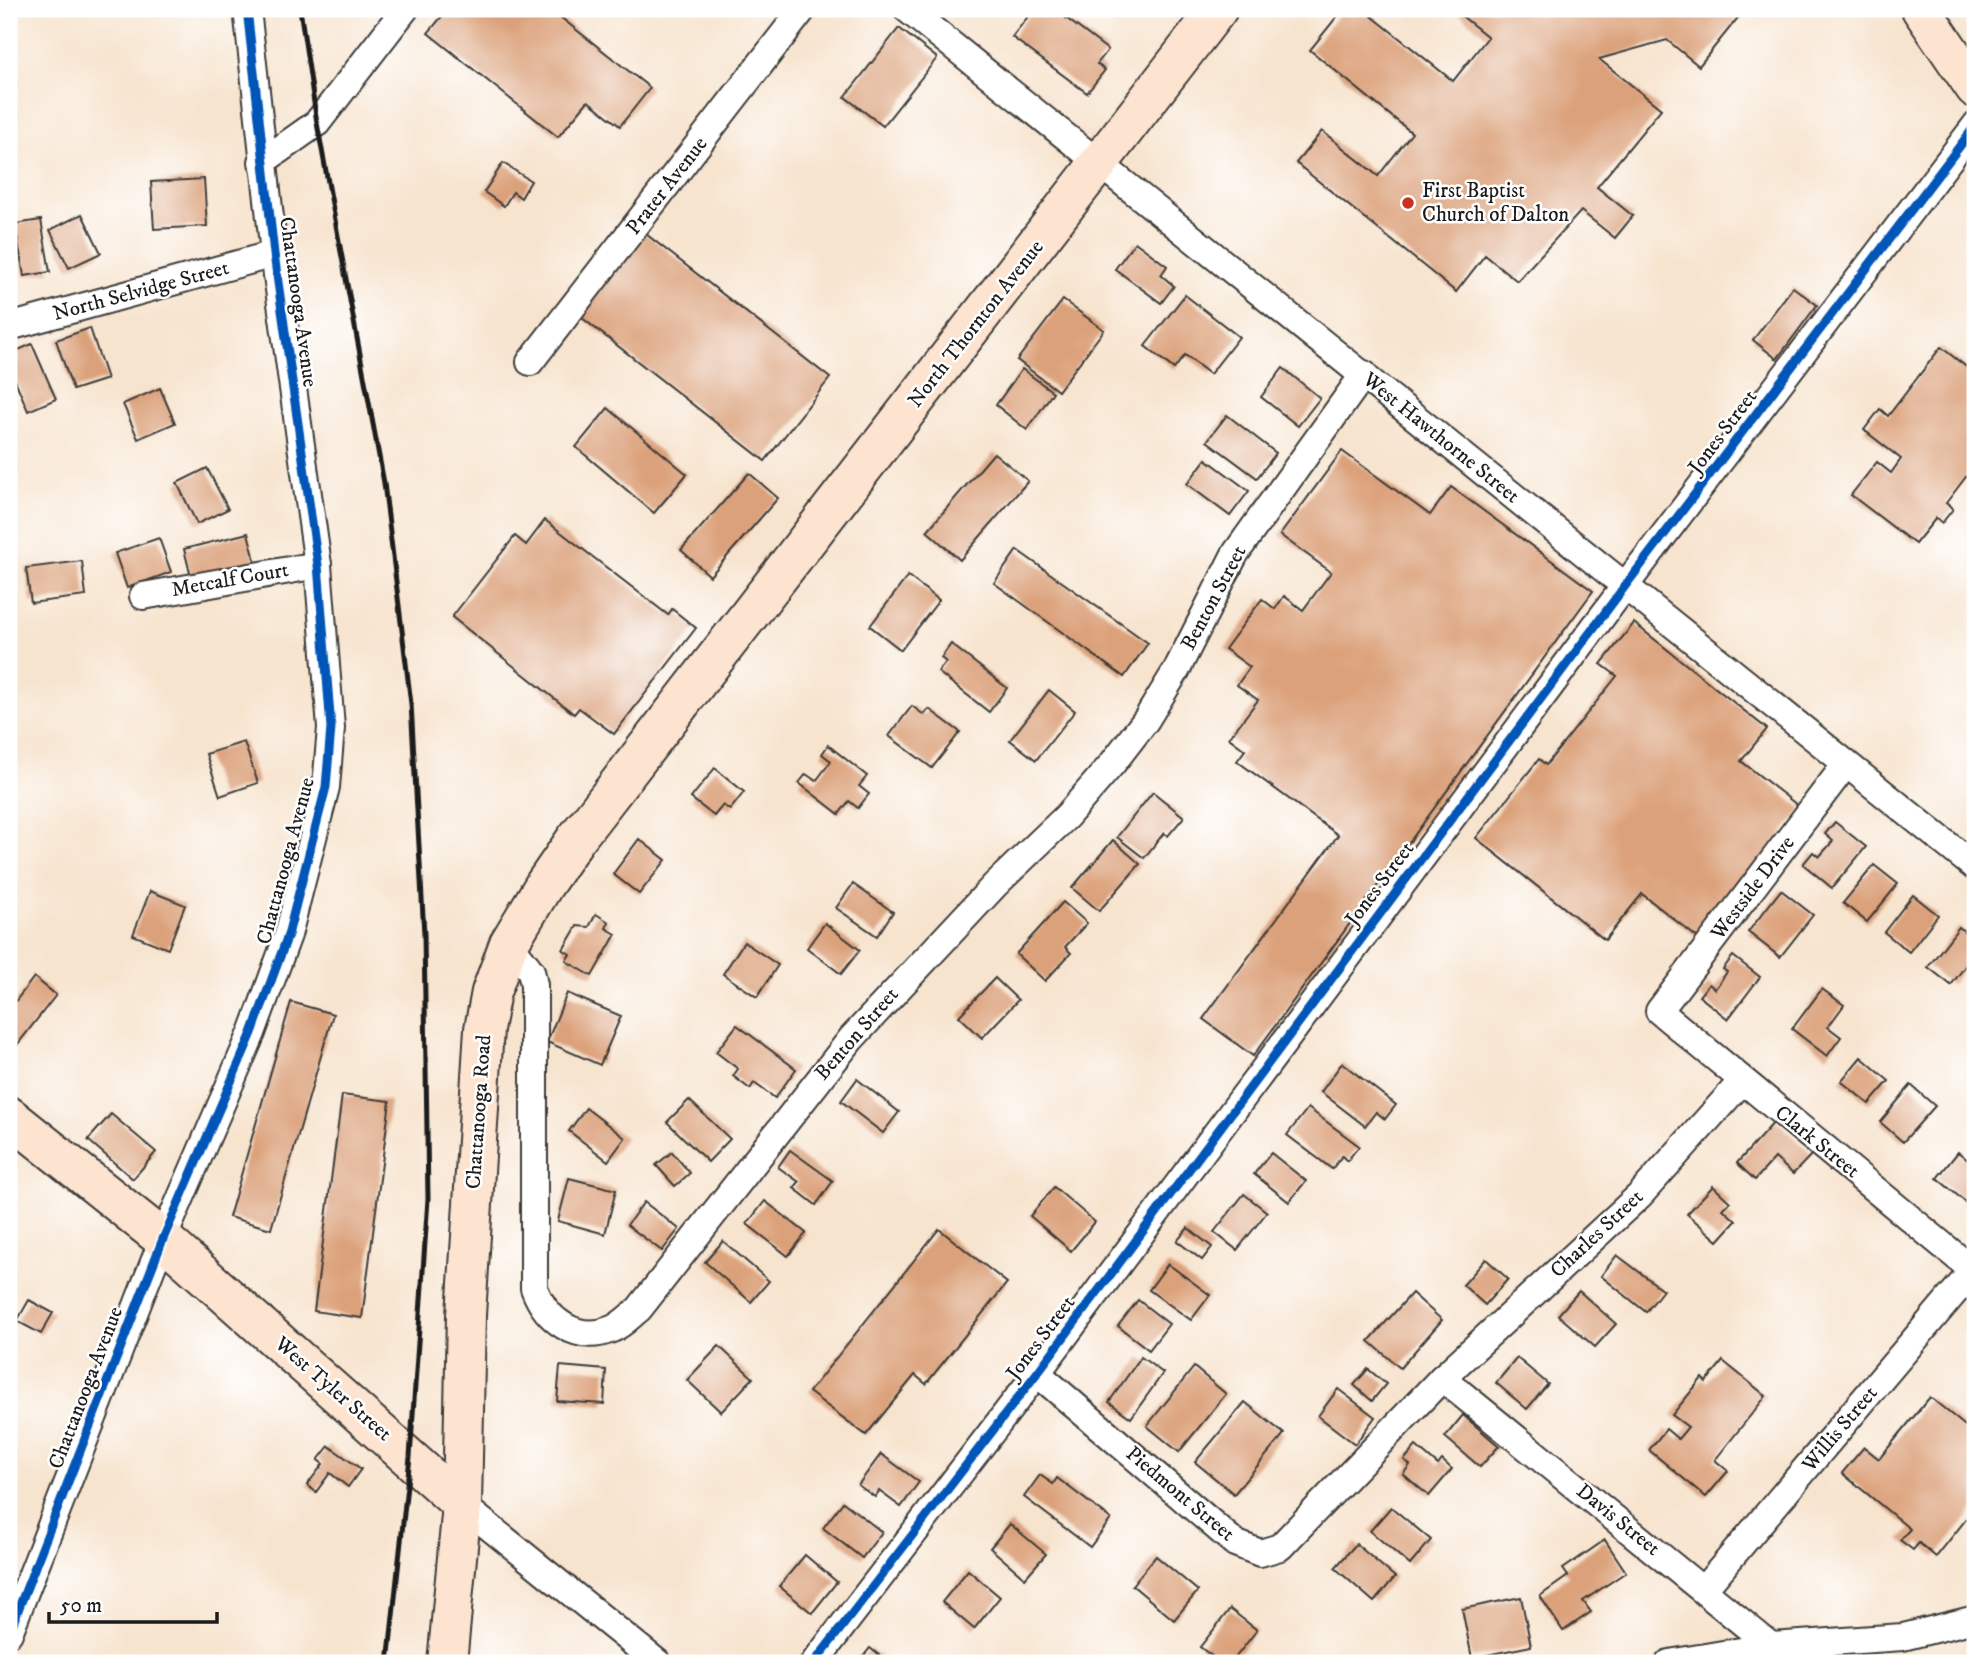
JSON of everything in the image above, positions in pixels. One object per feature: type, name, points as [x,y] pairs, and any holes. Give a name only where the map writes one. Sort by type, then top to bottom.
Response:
[{"type":"main road","name":"North Thornton Avenue","points":[[731,637],[1218,9]]},
{"type":"main road","points":[[1921,9],[1975,88]]},
{"type":"main road","name":"Chattanooga Road","points":[[447,1663],[462,1505],[466,1315],[478,1087],[491,992],[509,943],[544,885],[731,637]]},
{"type":"main road","name":"West Tyler Street","points":[[9,1116],[163,1239],[462,1505]]},
{"type":"street","name":"Chattanooga Avenue","points":[[9,1633],[163,1239],[252,1033],[288,935],[326,787],[331,728],[318,565],[262,162],[247,9]]},
{"type":"street","points":[[262,162],[317,123],[405,9]]},
{"type":"street","name":"Prater Avenue","points":[[530,362],[803,9]]},
{"type":"street","name":"West Hawthorne Street","points":[[907,9],[1101,162],[1975,867]]},
{"type":"street","name":"Jones Street","points":[[814,1663],[1037,1373],[1625,586],[1975,126]]},
{"type":"street","name":"North Selvidge Street","points":[[9,327],[274,254]]},
{"type":"street","name":"Benton Street","points":[[509,943],[531,971],[534,985],[534,1289],[545,1311],[564,1326],[578,1332],[604,1332],[639,1309],[782,1124],[883,1003],[995,885],[1067,816],[1112,764],[1146,720],[1176,671],[1235,554],[1364,374]]},
{"type":"street","name":"Metcalf Court","points":[[143,596],[318,565]]},
{"type":"street","name":"Westside Drive","points":[[1659,1011],[1846,764]]},
{"type":"street","name":"Clark Street","points":[[1659,1011],[1975,1270]]},
{"type":"street","name":"Charles Street","points":[[1442,1378],[1640,1195],[1742,1081]]},
{"type":"street","name":"Willis Street","points":[[1704,1589],[1975,1270]]},
{"type":"street","name":"Piedmont Street","points":[[1037,1373],[1235,1542],[1260,1553],[1280,1547],[1442,1378]]},
{"type":"street","name":"Davis Street","points":[[1442,1378],[1792,1663]]},
{"type":"street","name":"West Tyler Street","points":[[462,1505],[658,1663]]},
{"type":"street","points":[[1669,1663],[1771,1646],[1903,1637],[1975,1619]]},
{"type":"building","points":[[448,9],[550,9],[650,88],[620,126],[588,101],[558,137],[428,33]]},
{"type":"building","points":[[1034,9],[1054,9],[1108,50],[1097,64],[1105,70],[1087,93],[1012,37]]},
{"type":"building","points":[[1343,9],[1363,9],[1453,81],[1488,37],[1453,9],[1534,9],[1540,14],[1544,9],[1745,9],[1699,66],[1667,40],[1599,59],[1661,109],[1597,187],[1633,216],[1615,238],[1581,211],[1517,281],[1485,255],[1456,292],[1296,163],[1322,131],[1378,176],[1412,133],[1310,50]]},
{"type":"building","points":[[899,28],[937,58],[883,126],[845,97]]},
{"type":"building","points":[[503,163],[531,181],[521,198],[513,192],[504,206],[484,192]]},
{"type":"building","points":[[204,179],[207,226],[154,229],[151,182]]},
{"type":"building","points":[[82,214],[101,253],[69,268],[50,230]]},
{"type":"building","points":[[41,220],[50,272],[24,276],[15,224]]},
{"type":"building","points":[[637,227],[830,378],[765,461],[572,310]]},
{"type":"building","points":[[1135,242],[1167,266],[1161,275],[1174,286],[1161,303],[1115,269]]},
{"type":"building","points":[[1793,287],[1817,305],[1777,359],[1753,340]]},
{"type":"building","points":[[1185,295],[1239,337],[1210,374],[1185,355],[1174,369],[1145,346]]},
{"type":"building","points":[[1063,300],[1104,330],[1058,391],[1017,360]]},
{"type":"building","points":[[90,328],[107,379],[73,390],[56,340]]},
{"type":"building","points":[[32,344],[56,399],[28,411],[9,366],[9,354]]},
{"type":"building","points":[[1941,347],[1969,369],[1975,362],[1975,465],[1946,503],[1953,509],[1942,523],[1936,518],[1915,544],[1851,495],[1877,462],[1891,473],[1901,459],[1864,430],[1880,409],[1888,416]]},
{"type":"building","points":[[1283,368],[1320,398],[1298,426],[1261,397]]},
{"type":"building","points":[[1022,369],[1053,392],[1027,430],[996,405]]},
{"type":"building","points":[[160,388],[175,423],[138,439],[123,404]]},
{"type":"building","points":[[608,408],[687,474],[654,513],[576,447]]},
{"type":"building","points":[[1227,415],[1276,453],[1257,478],[1207,441]]},
{"type":"building","points":[[1342,451],[1430,515],[1451,487],[1593,591],[1253,1056],[1203,1019],[1338,835],[1237,761],[1245,750],[1229,738],[1258,700],[1237,685],[1250,667],[1225,649],[1262,599],[1275,609],[1284,596],[1303,610],[1331,572],[1280,535]]},
{"type":"building","points":[[994,453],[1028,481],[960,560],[927,531]]},
{"type":"building","points":[[1206,459],[1249,491],[1230,516],[1187,484]]},
{"type":"building","points":[[207,468],[228,509],[197,524],[177,483]]},
{"type":"building","points":[[749,473],[778,498],[710,576],[681,550]]},
{"type":"building","points":[[545,520],[668,615],[672,609],[696,628],[614,734],[579,708],[574,714],[452,617],[515,536],[526,545]]},
{"type":"building","points":[[248,533],[257,568],[193,585],[184,549]]},
{"type":"building","points":[[159,538],[171,572],[127,588],[115,553]]},
{"type":"building","points":[[1017,550],[1148,643],[1124,677],[994,583]]},
{"type":"building","points":[[82,561],[86,596],[31,603],[26,568]]},
{"type":"building","points":[[908,576],[939,600],[901,650],[870,626]]},
{"type":"building","points":[[1634,623],[1767,729],[1741,761],[1802,809],[1699,939],[1642,894],[1605,940],[1476,838],[1539,759],[1546,765],[1617,676],[1601,664]]},
{"type":"building","points":[[951,644],[1007,688],[989,712],[938,672],[946,662],[941,658]]},
{"type":"building","points":[[1049,690],[1075,711],[1036,760],[1010,740]]},
{"type":"building","points":[[912,706],[924,715],[929,709],[960,732],[932,768],[889,736]]},
{"type":"building","points":[[244,742],[258,783],[220,796],[206,754]]},
{"type":"building","points":[[828,745],[867,776],[859,786],[869,794],[858,808],[849,801],[839,814],[799,783],[806,774],[816,781],[831,761],[822,754]]},
{"type":"building","points":[[715,768],[744,792],[730,810],[723,805],[714,816],[691,798]]},
{"type":"building","points":[[1153,792],[1184,817],[1168,836],[1164,833],[1144,858],[1117,837]]},
{"type":"building","points":[[1835,822],[1866,847],[1832,888],[1803,864],[1813,852],[1819,857],[1833,841],[1825,834]]},
{"type":"building","points":[[639,839],[666,860],[639,894],[613,874]]},
{"type":"building","points":[[1113,840],[1140,864],[1099,911],[1072,888]]},
{"type":"building","points":[[1874,865],[1898,884],[1867,922],[1843,903]]},
{"type":"building","points":[[853,884],[893,912],[877,936],[836,908]]},
{"type":"building","points":[[1781,890],[1813,915],[1780,957],[1748,932]]},
{"type":"building","points":[[150,891],[185,905],[168,949],[133,935]]},
{"type":"building","points":[[1913,895],[1938,915],[1909,952],[1884,932]]},
{"type":"building","points":[[1063,902],[1087,923],[1065,947],[1071,953],[1045,981],[1016,954]]},
{"type":"building","points":[[596,914],[609,922],[606,928],[616,934],[592,976],[566,961],[570,954],[563,950],[577,926],[589,927]]},
{"type":"building","points":[[825,923],[860,950],[841,974],[807,948]]},
{"type":"building","points":[[1959,927],[1975,940],[1975,953],[1951,985],[1928,967]]},
{"type":"building","points":[[744,942],[778,965],[757,997],[723,974]]},
{"type":"building","points":[[1733,956],[1760,977],[1728,1019],[1699,996],[1709,984],[1715,989],[1727,972],[1723,969]]},
{"type":"building","points":[[34,977],[56,995],[17,1045],[9,1039],[9,1010]]},
{"type":"building","points":[[995,978],[1018,1000],[982,1038],[959,1016]]},
{"type":"building","points":[[1822,989],[1844,1005],[1828,1027],[1841,1037],[1827,1056],[1792,1029]]},
{"type":"building","points":[[567,993],[621,1016],[600,1065],[547,1042]]},
{"type":"building","points":[[291,1002],[333,1014],[271,1229],[229,1217]]},
{"type":"building","points":[[737,1025],[796,1069],[775,1098],[754,1083],[750,1089],[733,1076],[738,1069],[716,1052]]},
{"type":"building","points":[[1861,1057],[1889,1081],[1869,1104],[1841,1081]]},
{"type":"building","points":[[1342,1063],[1396,1105],[1385,1119],[1376,1112],[1365,1126],[1321,1092]]},
{"type":"building","points":[[857,1079],[899,1112],[883,1133],[841,1101]]},
{"type":"building","points":[[1911,1085],[1935,1106],[1903,1142],[1880,1122]]},
{"type":"building","points":[[342,1095],[390,1101],[362,1318],[314,1311]]},
{"type":"building","points":[[689,1100],[730,1139],[708,1162],[667,1122]]},
{"type":"building","points":[[586,1108],[625,1138],[608,1161],[569,1131]]},
{"type":"building","points":[[1308,1108],[1359,1146],[1347,1161],[1342,1156],[1332,1169],[1287,1135]]},
{"type":"building","points":[[111,1114],[156,1152],[133,1179],[88,1140]]},
{"type":"building","points":[[1776,1120],[1812,1154],[1793,1174],[1775,1158],[1755,1180],[1737,1163]]},
{"type":"building","points":[[790,1150],[833,1181],[816,1205],[794,1188],[799,1182],[778,1167]]},
{"type":"building","points":[[672,1152],[690,1173],[675,1186],[656,1165]]},
{"type":"building","points":[[1958,1152],[1975,1166],[1975,1199],[1970,1206],[1937,1178]]},
{"type":"building","points":[[1271,1153],[1306,1181],[1289,1202],[1254,1174]]},
{"type":"building","points":[[569,1178],[616,1190],[605,1234],[558,1221]]},
{"type":"building","points":[[1713,1186],[1730,1202],[1723,1209],[1736,1221],[1718,1241],[1687,1214]]},
{"type":"building","points":[[1054,1187],[1095,1222],[1071,1251],[1030,1216]]},
{"type":"building","points":[[1244,1194],[1267,1212],[1237,1250],[1214,1232]]},
{"type":"building","points":[[765,1201],[806,1233],[788,1256],[747,1224]]},
{"type":"building","points":[[644,1202],[679,1229],[662,1251],[627,1225]]},
{"type":"building","points":[[1188,1228],[1212,1247],[1202,1260],[1177,1241]]},
{"type":"building","points":[[939,1229],[1007,1283],[926,1384],[915,1375],[866,1435],[809,1392]]},
{"type":"building","points":[[723,1241],[769,1281],[751,1302],[705,1262]]},
{"type":"building","points":[[1617,1255],[1663,1290],[1646,1312],[1601,1276]]},
{"type":"building","points":[[1486,1259],[1508,1279],[1485,1305],[1463,1285]]},
{"type":"building","points":[[1168,1264],[1210,1295],[1191,1320],[1149,1290]]},
{"type":"building","points":[[1579,1291],[1616,1324],[1595,1347],[1558,1315]]},
{"type":"building","points":[[1412,1293],[1442,1320],[1400,1368],[1369,1341]]},
{"type":"building","points":[[29,1300],[53,1313],[41,1334],[17,1321]]},
{"type":"building","points":[[1138,1300],[1169,1324],[1149,1350],[1118,1326]]},
{"type":"building","points":[[719,1346],[753,1378],[721,1412],[687,1380]]},
{"type":"building","points":[[1141,1357],[1163,1373],[1131,1418],[1109,1402]]},
{"type":"building","points":[[1517,1358],[1548,1384],[1527,1409],[1496,1383]]},
{"type":"building","points":[[1723,1361],[1766,1396],[1715,1460],[1728,1471],[1706,1497],[1649,1450],[1666,1429],[1678,1439],[1688,1427],[1672,1415],[1702,1378],[1706,1382]]},
{"type":"building","points":[[560,1366],[606,1370],[604,1404],[557,1401]]},
{"type":"building","points":[[1194,1367],[1226,1394],[1179,1452],[1147,1426]]},
{"type":"building","points":[[1368,1369],[1386,1384],[1372,1401],[1354,1385]]},
{"type":"building","points":[[1338,1389],[1375,1417],[1355,1444],[1318,1416]]},
{"type":"building","points":[[1930,1397],[1975,1434],[1975,1508],[1936,1557],[1919,1543],[1913,1550],[1900,1540],[1910,1529],[1842,1473],[1864,1447],[1879,1459]]},
{"type":"building","points":[[1245,1402],[1284,1434],[1234,1494],[1195,1462]]},
{"type":"building","points":[[1463,1415],[1499,1446],[1480,1467],[1445,1437]]},
{"type":"building","points":[[329,1446],[361,1469],[348,1487],[330,1473],[316,1492],[307,1485],[323,1464],[318,1460]]},
{"type":"building","points":[[1416,1446],[1438,1465],[1442,1460],[1452,1469],[1429,1496],[1403,1474],[1410,1465],[1404,1460]]},
{"type":"building","points":[[881,1454],[919,1482],[901,1507],[879,1491],[875,1497],[858,1485]]},
{"type":"building","points":[[1040,1475],[1053,1484],[1057,1478],[1111,1519],[1090,1547],[1024,1497]]},
{"type":"building","points":[[843,1502],[882,1532],[862,1558],[823,1528]]},
{"type":"building","points":[[1391,1507],[1431,1540],[1410,1565],[1370,1531]]},
{"type":"building","points":[[1010,1524],[1046,1554],[1025,1578],[990,1548]]},
{"type":"building","points":[[1605,1540],[1626,1572],[1583,1601],[1591,1612],[1563,1631],[1540,1596],[1568,1576],[1563,1569]]},
{"type":"building","points":[[1356,1544],[1395,1577],[1374,1602],[1335,1568]]},
{"type":"building","points":[[805,1555],[837,1582],[812,1613],[779,1586]]},
{"type":"building","points":[[1156,1556],[1198,1591],[1174,1620],[1132,1585]]},
{"type":"building","points":[[968,1570],[1000,1597],[974,1629],[942,1602]]},
{"type":"building","points":[[1521,1597],[1531,1646],[1472,1658],[1462,1609]]},
{"type":"building","points":[[1230,1609],[1257,1630],[1231,1663],[1221,1663],[1200,1647]]},
{"type":"building","points":[[870,1648],[889,1663],[858,1663]]},
{"type":"railway","points":[[300,9],[317,123],[384,483],[411,704],[424,934],[428,1199],[410,1457],[388,1663]]},
{"type":"cycle path","points":[[9,1633],[163,1239],[252,1033],[288,935],[326,787],[331,728],[318,565],[274,254],[247,9]]},
{"type":"cycle path","points":[[814,1663],[1037,1373],[1625,586],[1975,126]]},
{"type":"place","name":"First Baptist Church of Dalton","points":[[1408,203]]}]
